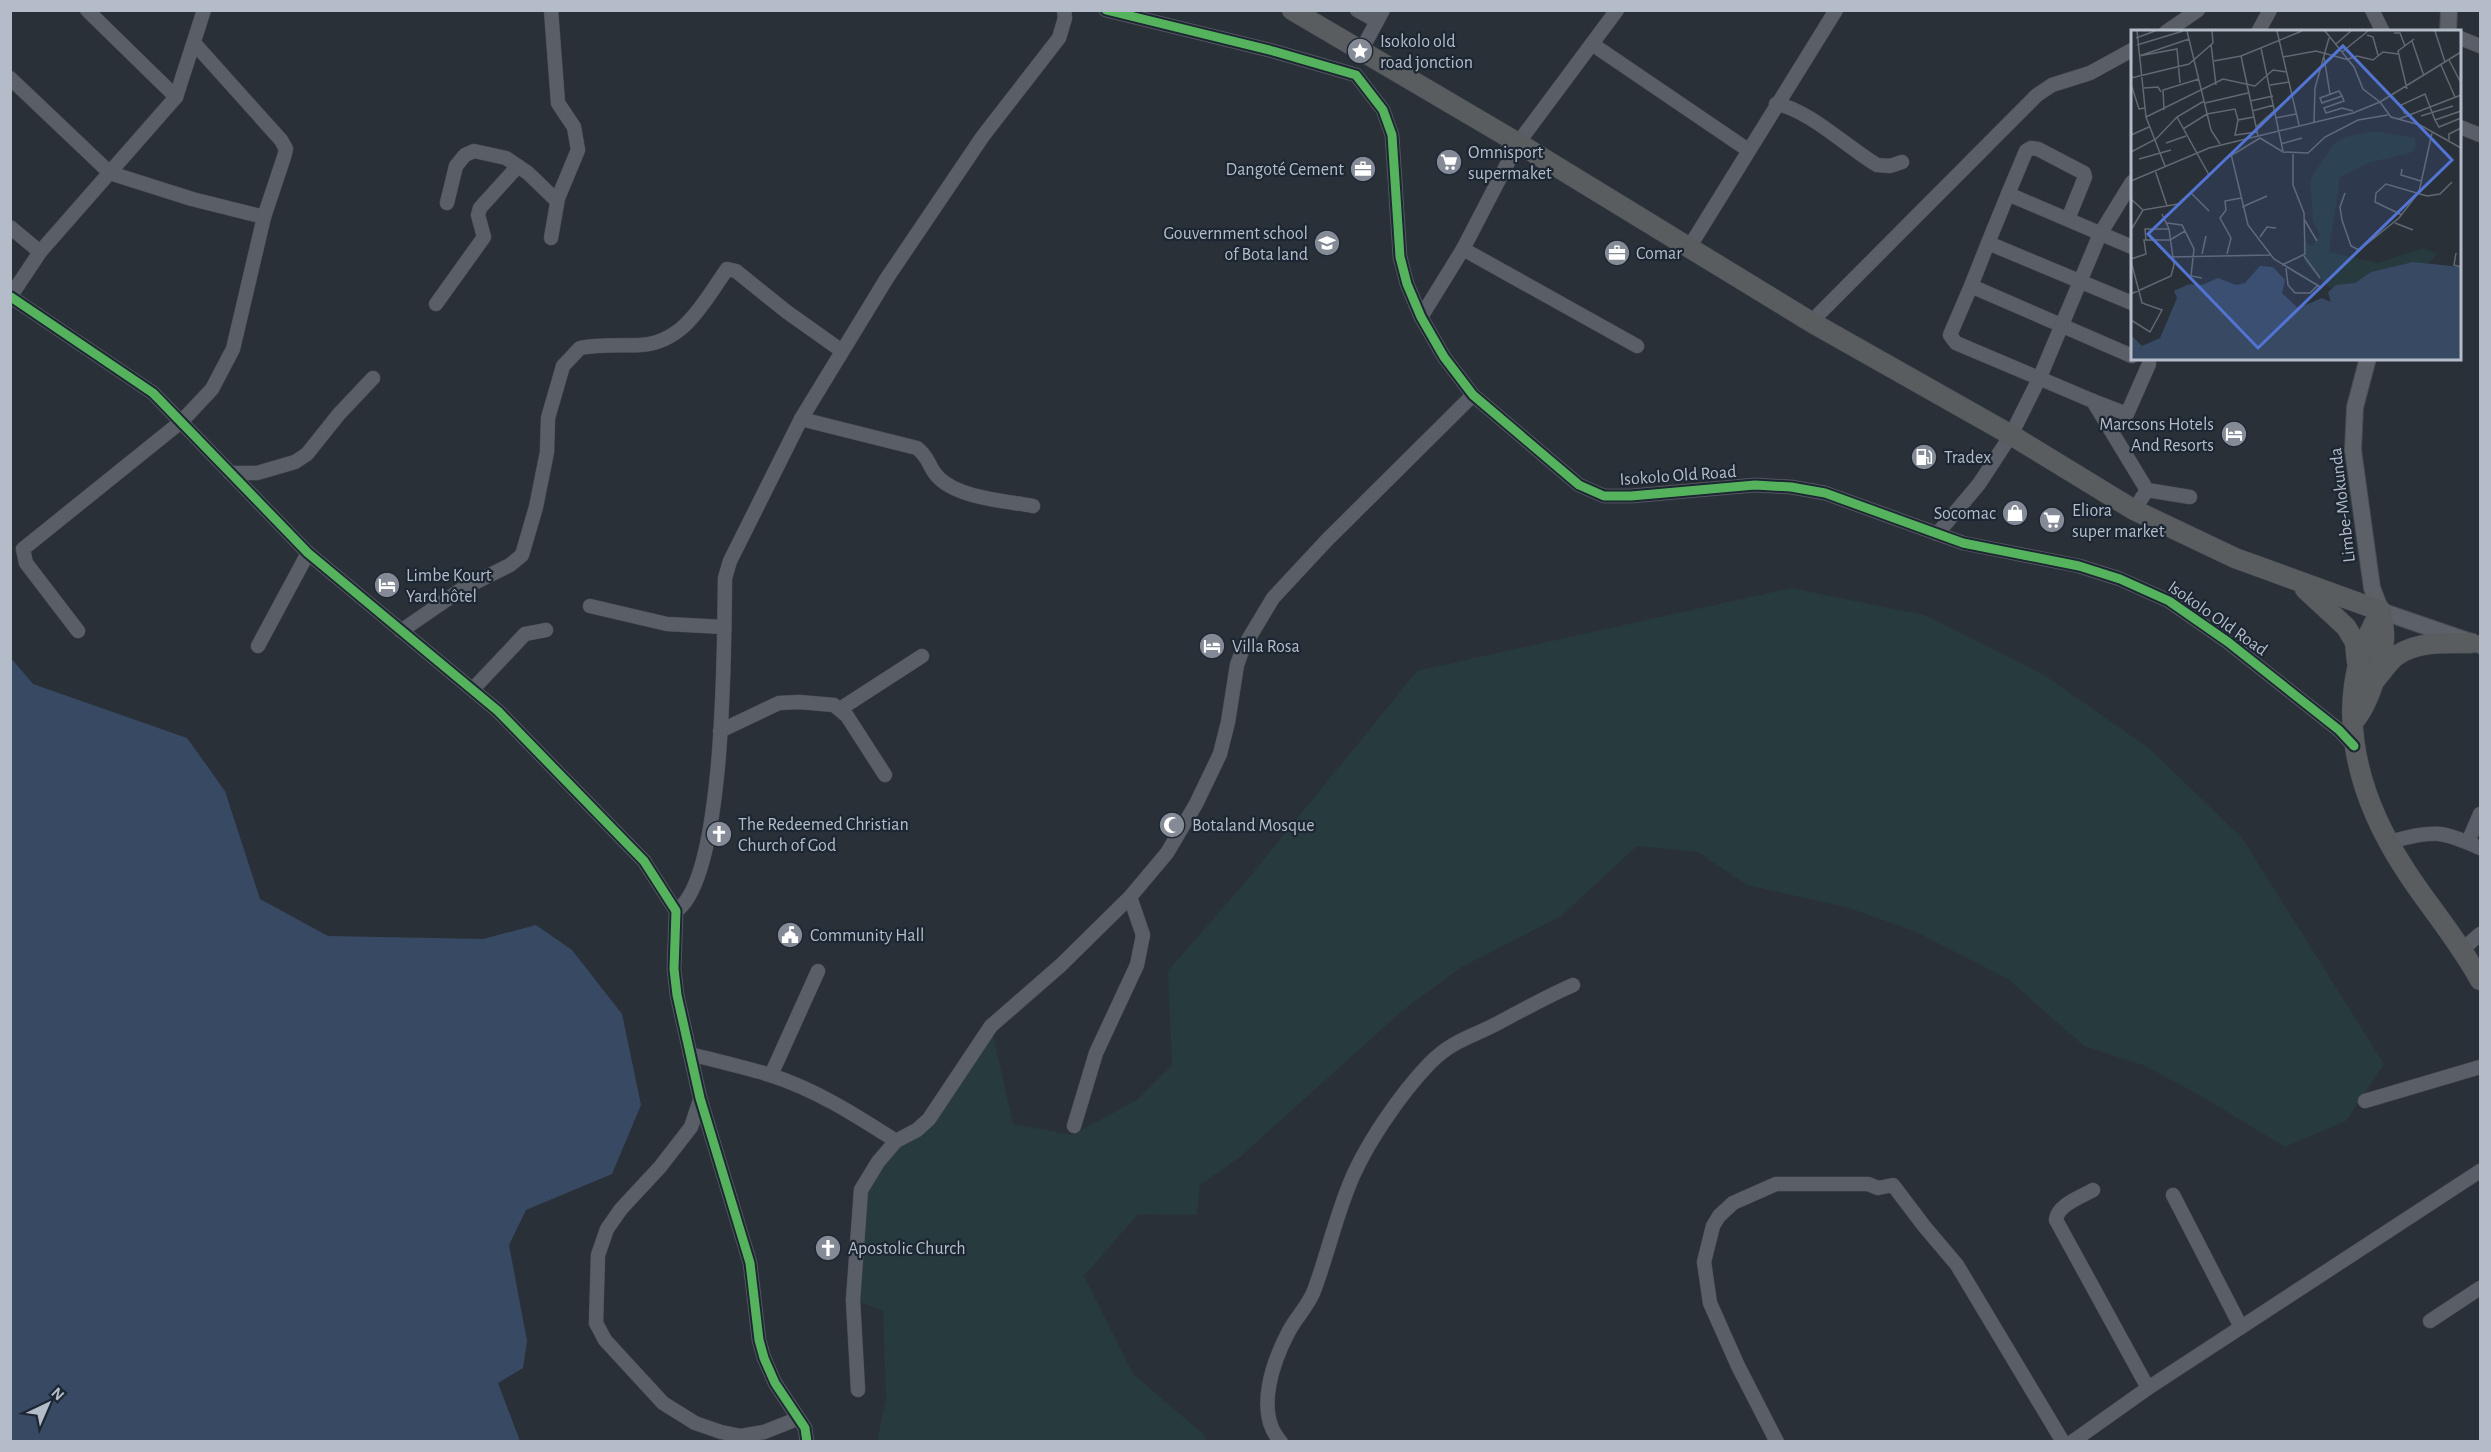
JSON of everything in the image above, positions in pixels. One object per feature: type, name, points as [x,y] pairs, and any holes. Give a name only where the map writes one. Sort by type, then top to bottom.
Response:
[{"type":"highway","points":[[1292,10],[1690,246],[1811,322],[2011,435],[2134,510],[2235,558],[2298,583],[2382,611],[2368,634],[2366,678]]},
{"type":"highway","points":[[2298,583],[2346,627],[2355,642],[2366,678]]},
{"type":"highway","points":[[2476,644],[2440,643],[2414,647],[2397,655],[2366,678],[2350,708],[2354,721],[2354,746],[2359,773],[2389,842],[2406,871],[2463,949],[2481,980]]},
{"type":"main road","points":[[2448,30],[2449,10]]},
{"type":"main road","name":"Limbe-Mokunda","points":[[2367,360],[2355,407],[2353,450],[2372,588],[2382,611]]},
{"type":"main road","points":[[2382,611],[2476,644]]},
{"type":"street","points":[[87,10],[176,97]]},
{"type":"street","points":[[204,10],[176,97],[40,252],[11,297],[153,393],[308,553],[473,689],[533,745],[639,854],[676,911],[674,969],[690,1054],[700,1098],[750,1263],[759,1340],[775,1383],[805,1428],[807,1442]]},
{"type":"street","points":[[551,10],[558,103],[574,127],[578,150],[557,201],[551,238]]},
{"type":"street","points":[[676,911],[683,906],[692,889],[714,808],[720,731],[726,570],[801,419],[842,351],[960,168],[1059,38],[1065,18],[1064,10]]},
{"type":"street","points":[[1106,10],[1273,51],[1356,75],[1380,16],[1357,10]]},
{"type":"street","points":[[1421,317],[1463,249],[1518,143],[1617,10]]},
{"type":"street","points":[[1690,246],[1836,10]]},
{"type":"street","points":[[2169,30],[2198,10]]},
{"type":"street","points":[[2259,30],[2270,10]]},
{"type":"street","points":[[2372,10],[2382,30]]},
{"type":"street","points":[[2461,38],[2481,46]]},
{"type":"street","points":[[78,631],[26,563],[23,549],[182,421],[212,389],[232,349],[264,217],[286,148],[194,43]]},
{"type":"street","points":[[1592,44],[1748,150]]},
{"type":"street","points":[[1811,322],[2037,95],[2052,85],[2090,73],[2131,51]]},
{"type":"street","name":"Isokolo Old Road","points":[[1356,75],[1383,110],[1392,135],[1400,257],[1407,284],[1421,317],[1444,357],[1473,395],[1579,485],[1604,496],[1631,496],[1755,485],[1791,487],[1825,494],[1963,543],[2120,579],[2169,601],[2228,642],[2339,730],[2354,746]]},
{"type":"street","points":[[10,78],[110,173],[192,199],[264,217]]},
{"type":"street","points":[[1776,104],[1788,106],[1877,165],[1890,166],[1902,162]]},
{"type":"street","points":[[2461,127],[2481,135]]},
{"type":"street","points":[[2068,219],[2085,177],[2084,173],[2038,148],[2031,148],[2026,151],[1950,335],[1956,343],[2127,414],[2146,360]]},
{"type":"street","points":[[447,203],[456,166],[465,155],[474,151],[506,158],[557,201]]},
{"type":"street","points":[[436,304],[484,237],[478,215],[480,208],[518,166]]},
{"type":"street","points":[[1937,534],[1979,484],[2011,435],[2040,377],[2100,234],[2131,185]]},
{"type":"street","points":[[2008,194],[2131,246]]},
{"type":"street","points":[[10,227],[40,252]]},
{"type":"street","points":[[1988,243],[2131,302]]},
{"type":"street","points":[[1463,249],[1637,346]]},
{"type":"street","points":[[401,631],[462,589],[510,565],[522,555],[536,507],[546,452],[548,418],[562,366],[580,348],[656,344],[668,339],[684,328],[727,269],[736,271],[787,312],[842,351]]},
{"type":"street","points":[[1971,286],[2131,355]]},
{"type":"street","points":[[230,473],[257,473],[295,462],[307,454],[339,414],[373,378]]},
{"type":"street","points":[[858,1390],[853,1300],[861,1190],[878,1162],[896,1141],[917,1130],[929,1119],[991,1026],[1061,965],[1130,897],[1167,854],[1208,780],[1224,740],[1243,648],[1274,598],[1319,548],[1473,395]]},
{"type":"street","points":[[2093,401],[2146,490]]},
{"type":"street","points":[[801,419],[917,448],[927,456],[932,469],[939,478],[956,490],[1033,506]]},
{"type":"street","points":[[2146,490],[2190,497]]},
{"type":"street","points":[[2134,510],[2146,490]]},
{"type":"street","points":[[258,646],[308,553]]},
{"type":"street","points":[[590,606],[667,624],[724,627]]},
{"type":"street","points":[[473,689],[525,633],[546,630]]},
{"type":"street","points":[[840,710],[922,656]]},
{"type":"street","points":[[720,731],[779,703],[834,705],[847,716],[885,775]]},
{"type":"street","points":[[2389,842],[2434,832],[2450,834],[2474,845],[2481,814]]},
{"type":"street","points":[[1074,1126],[1096,1053],[1137,965],[1143,936],[1130,897]]},
{"type":"street","points":[[2463,949],[2481,934]]},
{"type":"street","points":[[771,1075],[818,971]]},
{"type":"street","points":[[1281,1442],[1269,1424],[1271,1376],[1290,1330],[1315,1289],[1348,1188],[1370,1143],[1429,1065],[1448,1047],[1460,1039],[1499,1023],[1544,997],[1573,985]]},
{"type":"street","points":[[690,1054],[771,1075],[832,1103],[896,1141]]},
{"type":"street","points":[[2365,1101],[2481,1067]]},
{"type":"street","points":[[700,1098],[691,1127],[660,1167],[621,1209],[607,1229],[598,1256],[596,1323],[605,1340],[663,1402],[695,1423],[741,1436],[764,1432],[797,1419]]},
{"type":"street","points":[[2072,1442],[2241,1326],[2481,1171]]},
{"type":"street","points":[[1777,1442],[1738,1366],[1710,1303],[1704,1262],[1713,1226],[1719,1216],[1733,1203],[1776,1184],[1807,1182],[1868,1184],[1878,1188],[1893,1185],[1958,1265],[2063,1442]]},
{"type":"street","points":[[2093,1190],[2064,1206],[2059,1211],[2056,1220],[2148,1388]]},
{"type":"street","points":[[2173,1195],[2241,1326]]},
{"type":"street","points":[[2430,1320],[2481,1288]]},
{"type":"green space","points":[[1791,588],[1924,615],[2044,675],[2150,749],[2242,838],[2384,1064],[2346,1121],[2285,1147],[2198,1094],[2143,1065],[2084,1046],[2008,979],[1914,931],[1846,907],[1747,885],[1698,852],[1637,846],[1561,916],[1460,968],[1403,1010],[1241,1156],[1200,1185],[1197,1215],[1138,1214],[1084,1276],[1133,1374],[1202,1433],[1207,1441],[877,1441],[886,1399],[883,1310],[853,1300],[861,1190],[909,1132],[921,1127],[991,1026],[1013,1124],[1072,1135],[1137,1100],[1172,1065],[1168,971],[1247,880],[1417,671]]},
{"type":"water","points":[[11,658],[33,684],[187,738],[225,791],[260,899],[328,936],[483,939],[536,925],[572,950],[622,1014],[641,1105],[612,1174],[526,1210],[509,1245],[527,1341],[523,1368],[498,1383],[520,1441],[11,1441]]},
{"type":"cycle path","points":[[1106,10],[1273,51],[1356,75],[1383,110],[1392,135],[1400,257],[1407,284],[1421,317],[1444,357],[1473,395],[1579,485],[1604,496],[1631,496],[1755,485],[1791,487],[1825,493],[1963,543],[2079,566],[2120,579],[2169,601],[2228,642],[2339,730],[2354,746]]},
{"type":"cycle path","points":[[11,297],[153,393],[308,553],[498,711],[644,861],[676,911],[674,969],[677,995],[700,1098],[750,1263],[759,1340],[764,1358],[775,1383],[805,1428],[807,1442]]},
{"type":"place","name":"Isokolo old road jonction","points":[[1360,51]]},
{"type":"place","name":"Omnisport supermaket","points":[[1449,162]]},
{"type":"place","name":"Dangoté Cement","points":[[1363,169]]},
{"type":"place","name":"Gouvernment school of Bota land","points":[[1327,243]]},
{"type":"place","name":"Comar","points":[[1617,253]]},
{"type":"place","name":"Marcsons Hotels And Resorts","points":[[2234,434]]},
{"type":"place","name":"Tradex","points":[[1924,457]]},
{"type":"place","name":"Socomac","points":[[2015,513]]},
{"type":"place","name":"Eliora super market","points":[[2052,520]]},
{"type":"place","name":"Limbe Kourt Yard hôtel","points":[[387,585]]},
{"type":"place","name":"Villa Rosa","points":[[1212,646]]},
{"type":"place","name":"Botaland Mosque","points":[[1172,825]]},
{"type":"place","name":"The Redeemed Christian Church of God","points":[[719,834]]},
{"type":"place","name":"Community Hall","points":[[790,935]]},
{"type":"place","name":"Apostolic Church","points":[[828,1248]]}]
